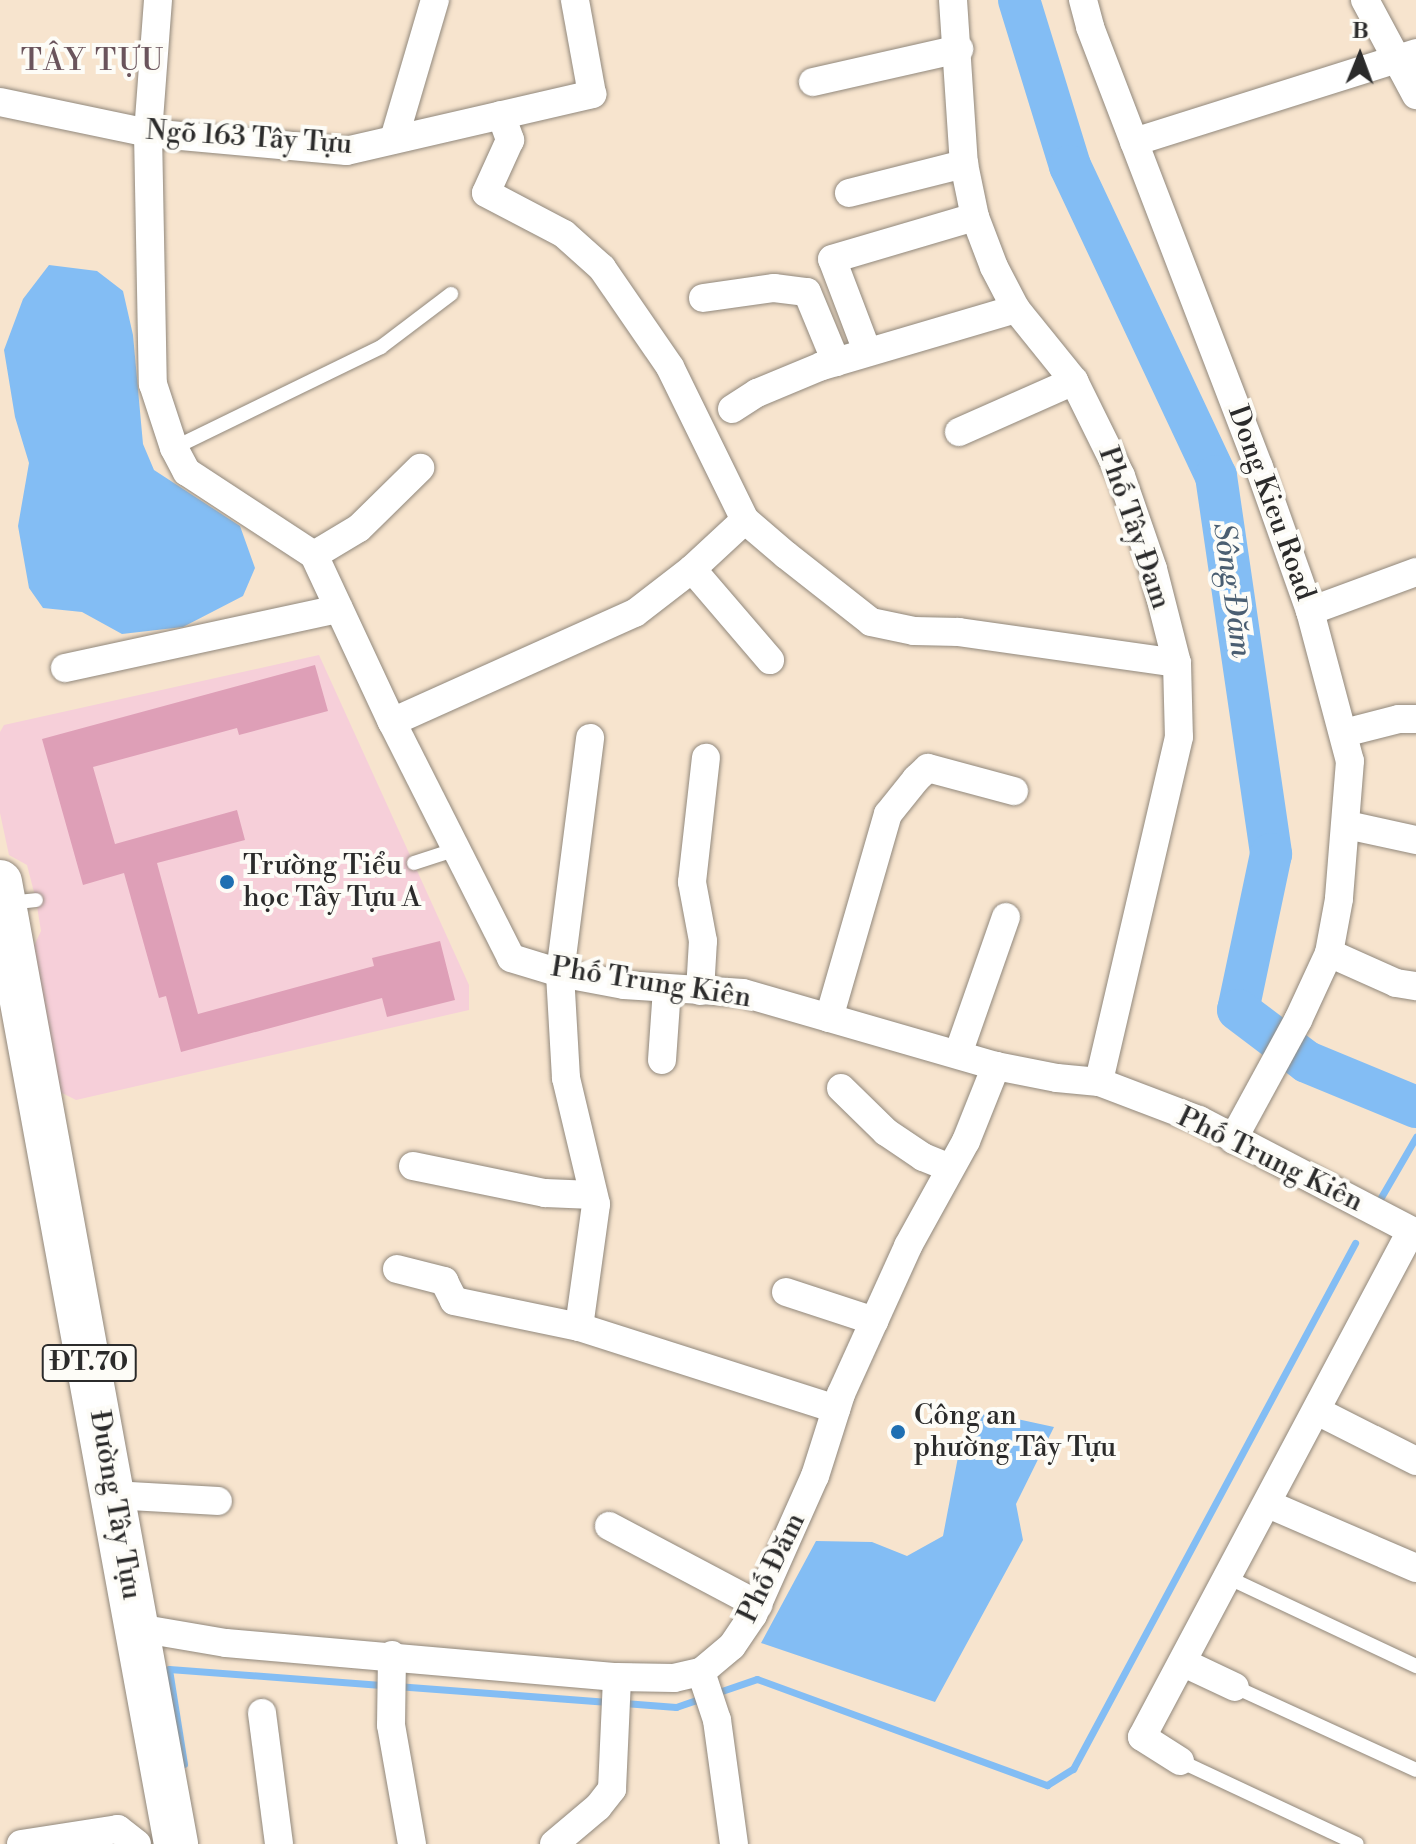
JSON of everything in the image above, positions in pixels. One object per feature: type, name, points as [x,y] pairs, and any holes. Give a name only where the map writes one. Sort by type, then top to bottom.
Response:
[{"type":"main road","name":"Đường Tây Tựu","points":[[9,905],[176,1844]]},
{"type":"street","points":[[158,0],[148,133],[153,384],[174,448],[187,472],[314,555],[359,528],[420,468]]},
{"type":"street","points":[[394,139],[435,0]]},
{"type":"street","name":"Ngõ 163 Tây Tựu","points":[[0,102],[148,133],[346,151],[592,94],[575,0]]},
{"type":"street","name":"Phố Tây Đam","points":[[953,0],[959,49],[964,164],[975,217],[994,267],[1016,309],[1074,381],[1121,476],[1153,569],[1177,663],[1179,737],[1099,1082]]},
{"type":"street","name":"Dong Kieu Road","points":[[1083,0],[1310,611],[1326,681],[1350,761],[1347,825],[1329,953],[1298,1020],[1233,1139]]},
{"type":"street","points":[[1365,0],[1407,56],[1416,95]]},
{"type":"street","points":[[813,82],[959,49]]},
{"type":"street","points":[[1134,142],[1407,56]]},
{"type":"street","points":[[501,115],[510,140],[486,193],[564,234],[602,268],[670,367],[745,520],[871,622],[914,631],[959,632],[1177,663]]},
{"type":"street","points":[[849,193],[964,164]]},
{"type":"street","points":[[867,351],[832,259],[975,217]]},
{"type":"street","points":[[703,298],[774,288],[807,292],[836,362]]},
{"type":"street","points":[[732,409],[757,393],[867,351],[1016,309]]},
{"type":"street","points":[[959,432],[1074,381]]},
{"type":"street","points":[[392,722],[635,613],[692,569],[745,520]]},
{"type":"street","name":"Phố Trung Kiên","points":[[314,555],[392,722],[511,958],[560,973],[667,989],[743,993],[996,1066],[1057,1078],[1099,1082],[1199,1120],[1410,1230]]},
{"type":"street","points":[[692,569],[770,660]]},
{"type":"street","points":[[1310,611],[1416,572]]},
{"type":"street","points":[[65,668],[339,609]]},
{"type":"street","points":[[1344,733],[1399,719],[1416,719]]},
{"type":"street","points":[[579,1327],[596,1204],[566,1078],[560,973],[590,738]]},
{"type":"street","points":[[700,991],[703,941],[692,882],[706,758]]},
{"type":"street","points":[[829,1018],[888,814],[916,779],[928,768],[1014,791]]},
{"type":"street","points":[[1347,825],[1416,840]]},
{"type":"street","points":[[958,1054],[1006,917]]},
{"type":"street","points":[[1329,953],[1396,983],[1416,986]]},
{"type":"street","points":[[662,1060],[667,989]]},
{"type":"street","name":"Phố Đăm","points":[[703,1676],[732,1646],[758,1605],[815,1476],[836,1409],[874,1321],[908,1246],[966,1141],[996,1066]]},
{"type":"street","points":[[841,1088],[886,1132],[923,1157],[950,1168]]},
{"type":"street","points":[[413,1166],[545,1193],[593,1195]]},
{"type":"street","points":[[1180,1761],[1142,1737],[1229,1578],[1410,1230]]},
{"type":"street","points":[[397,1269],[444,1281],[454,1301],[579,1327],[836,1409]]},
{"type":"street","points":[[786,1292],[874,1321]]},
{"type":"street","points":[[1317,1411],[1416,1461]]},
{"type":"street","points":[[113,1495],[218,1501]]},
{"type":"street","points":[[1268,1504],[1416,1568]]},
{"type":"street","points":[[609,1526],[758,1605]]},
{"type":"street","points":[[138,1628],[226,1643],[617,1681],[703,1676],[717,1720],[734,1844]]},
{"type":"street","points":[[392,1659],[391,1725],[412,1844]]},
{"type":"street","points":[[1184,1663],[1235,1687]]},
{"type":"street","points":[[554,1844],[598,1807],[612,1789],[617,1681]]},
{"type":"street","points":[[262,1713],[279,1844]]},
{"type":"street","points":[[21,1844],[118,1829],[137,1844]]},
{"type":"lane","points":[[174,448],[381,347],[451,294]]},
{"type":"lane","points":[[414,863],[457,849]]},
{"type":"lane","points":[[1229,1578],[1416,1666]]},
{"type":"lane","points":[[1235,1687],[1416,1770]]},
{"type":"lane","points":[[1180,1761],[1357,1844]]},
{"type":"shaded area","name":"Trường Tiểu học Tây Tựu A","points":[[319,655],[469,985],[469,1010],[76,1100],[58,1091],[29,956],[41,931],[36,900],[27,865],[9,855],[0,813],[0,732],[4,725]]},
{"type":"water","points":[[49,265],[97,271],[123,291],[133,335],[143,444],[154,470],[240,526],[255,568],[243,596],[183,627],[122,634],[82,612],[43,608],[29,588],[18,526],[29,463],[15,417],[4,350],[23,299]]},
{"type":"water","points":[[985,1412],[1054,1427],[1016,1504],[1023,1540],[935,1702],[761,1643],[816,1541],[872,1542],[907,1556],[943,1536],[958,1457]]},
{"type":"building","points":[[315,665],[328,711],[239,735],[237,728],[93,767],[115,844],[237,810],[245,840],[157,863],[198,1014],[374,966],[372,958],[440,941],[455,1000],[387,1017],[382,998],[181,1052],[166,996],[159,998],[124,873],[83,885],[42,739]]},
{"type":"waterway","name":"Sông Đăm","points":[[1019,0],[1070,166],[1216,476],[1271,854],[1238,1010],[1307,1062],[1416,1107]]},
{"type":"waterway","points":[[1380,1199],[1416,1137]]},
{"type":"waterway","points":[[713,1694],[757,1679],[1047,1785],[1073,1769],[1355,1243]]},
{"type":"waterway","points":[[184,1764],[169,1669],[384,1685]]},
{"type":"waterway","points":[[396,1686],[611,1702]]},
{"type":"waterway","points":[[624,1703],[676,1707],[702,1698]]},
{"type":"place","name":"Trường Tiểu học Tây Tựu A","points":[[227,882]]},
{"type":"place","name":"Công an phường Tây Tựu","points":[[898,1432]]},
{"type":"district","name":"TÂY TỰU","points":[[93,61]]}]
